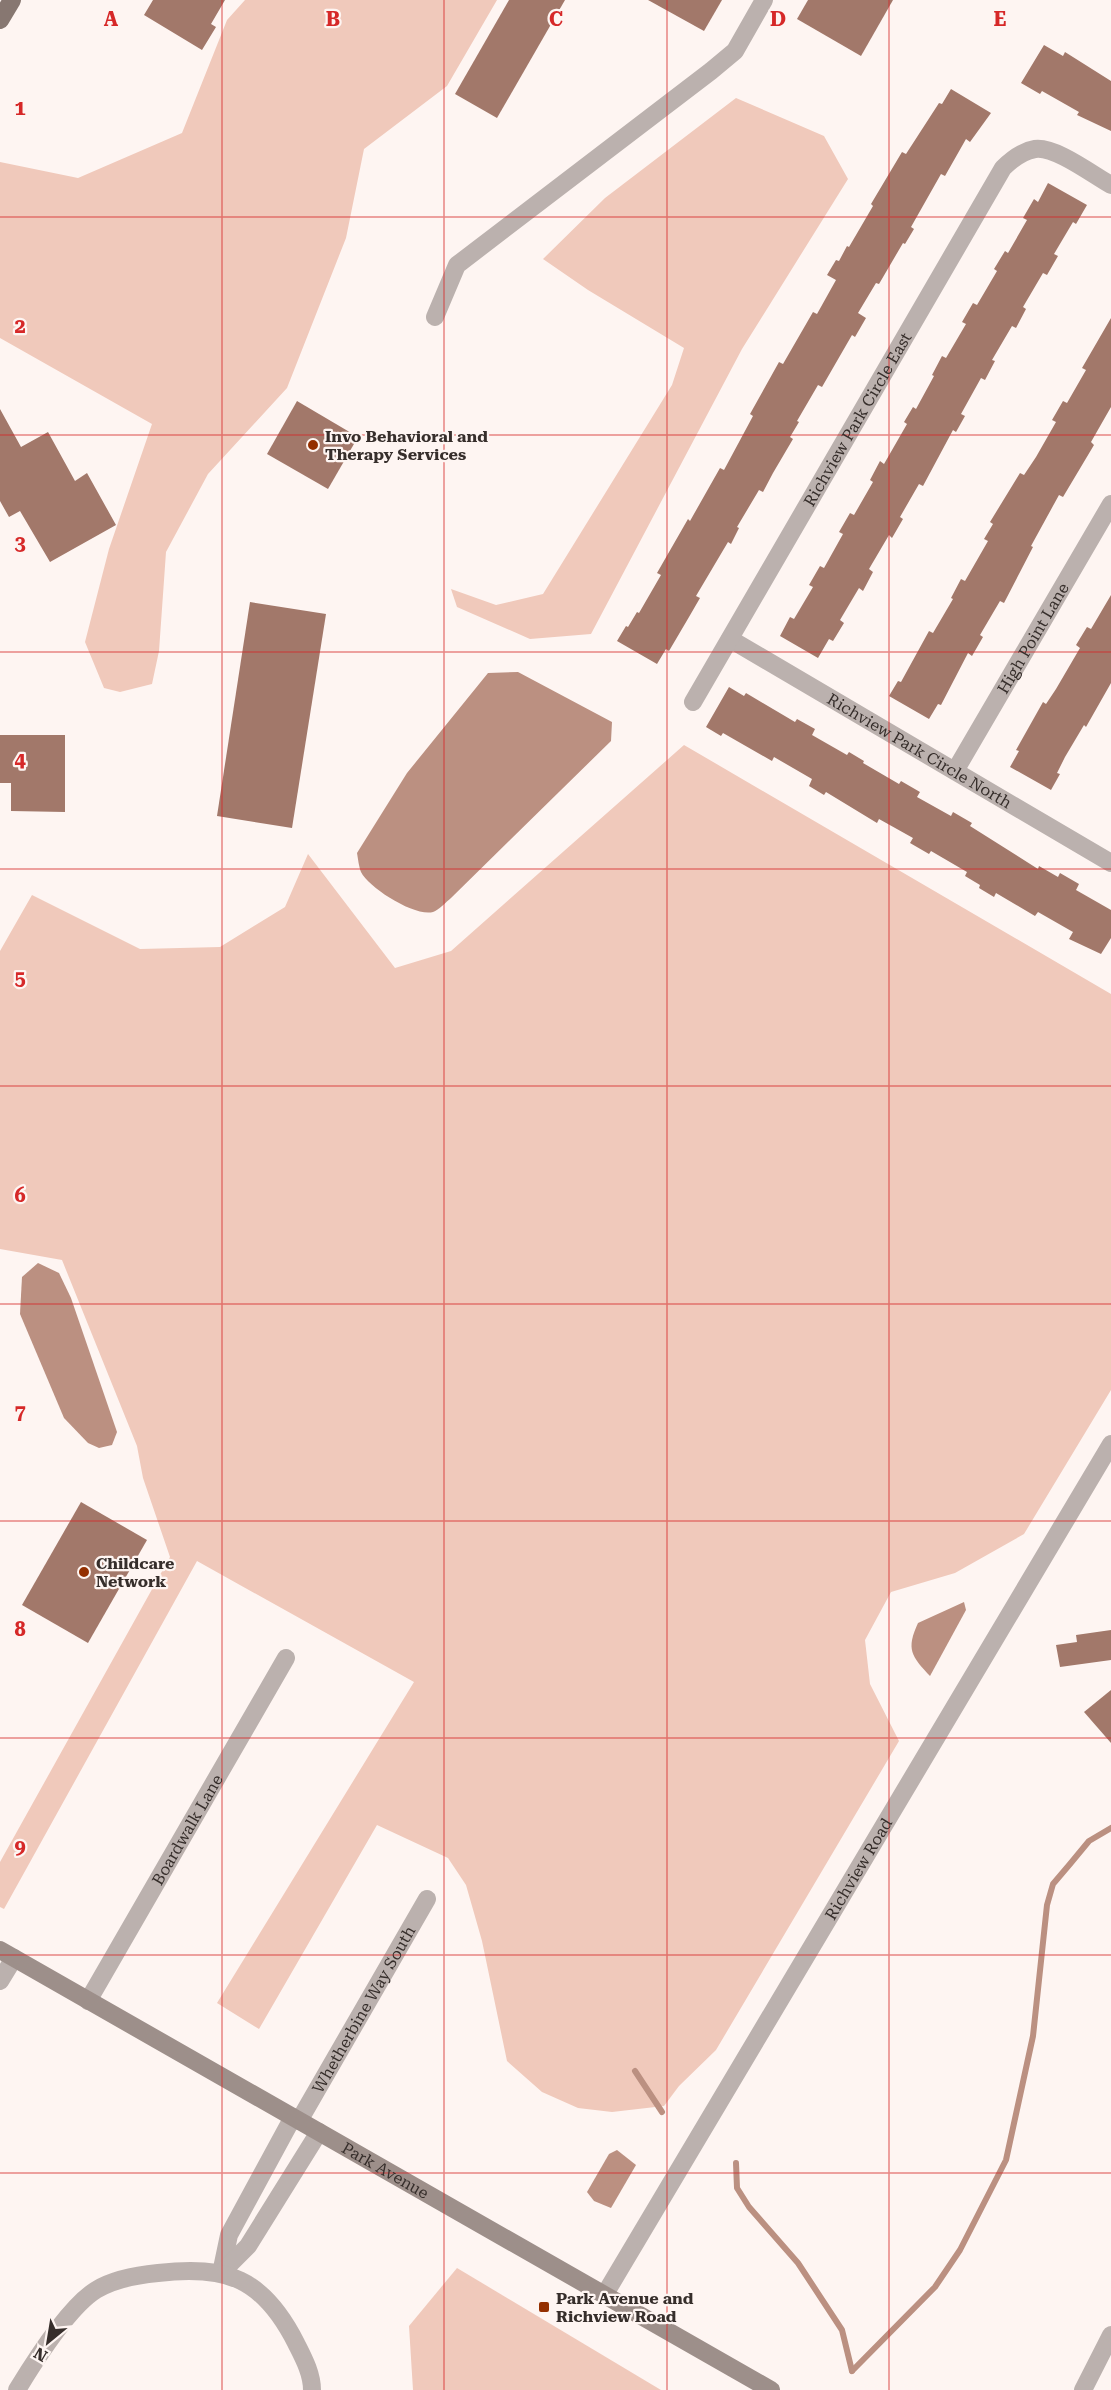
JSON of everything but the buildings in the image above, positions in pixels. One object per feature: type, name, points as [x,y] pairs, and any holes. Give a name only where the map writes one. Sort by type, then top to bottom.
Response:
[{"type":"main road","points":[[0,20],[12,0]]},
{"type":"main road","name":"Park Avenue","points":[[7,1954],[771,2390]]},
{"type":"street","points":[[435,317],[457,265],[735,51],[764,0]]},
{"type":"street","name":"Richview Park Circle East","points":[[693,702],[1003,168],[1013,157],[1033,149],[1057,154],[1111,185]]},
{"type":"street","name":"High Point Lane","points":[[955,771],[1111,504]]},
{"type":"street","name":"Richview Park Circle North","points":[[730,639],[1111,863]]},
{"type":"street","name":"Richview Road","points":[[605,2294],[1111,1444]]},
{"type":"street","name":"Boardwalk Lane","points":[[88,2001],[286,1658]]},
{"type":"street","name":"Whetherbine Way South","points":[[221,2273],[229,2235],[427,1899]]},
{"type":"street","points":[[0,1981],[7,1954]]},
{"type":"street","points":[[221,2273],[248,2246],[319,2132]]},
{"type":"street","points":[[17,2390],[40,2353],[82,2301],[97,2290],[119,2280],[140,2275],[191,2269],[221,2273],[240,2279],[259,2294],[279,2314],[306,2362],[312,2390]]},
{"type":"street","points":[[1083,2390],[1111,2335]]},
{"type":"shaded area","points":[[245,0],[497,0],[447,86],[364,149],[346,238],[287,388],[208,474],[166,552],[159,651],[152,684],[120,692],[104,688],[85,642],[109,549],[152,424],[0,338],[0,162],[78,178],[182,133],[227,20]]},
{"type":"shaded area","points":[[736,98],[824,136],[848,179],[742,349],[591,634],[530,639],[457,607],[451,589],[496,605],[543,594],[672,385],[684,348],[588,290],[543,259],[605,198]]},
{"type":"shaded area","points":[[518,672],[612,722],[611,741],[440,908],[433,912],[425,912],[404,906],[366,879],[360,870],[357,853],[407,773],[488,673]]},
{"type":"shaded area","points":[[684,745],[1111,994],[1111,1390],[1024,1534],[955,1573],[891,1592],[865,1640],[870,1684],[899,1741],[716,2050],[679,2086],[664,2106],[612,2112],[578,2108],[542,2092],[507,2061],[482,1941],[466,1885],[448,1858],[377,1825],[259,2029],[217,2003],[414,1682],[197,1561],[4,1909],[0,1907],[0,1862],[170,1557],[143,1478],[137,1446],[62,1260],[0,1249],[0,951],[32,895],[140,949],[220,947],[285,907],[308,854],[395,968],[451,951]]},
{"type":"shaded area","points":[[38,1263],[59,1273],[71,1298],[117,1432],[112,1445],[99,1448],[88,1443],[64,1418],[20,1314],[22,1277]]},
{"type":"shaded area","points":[[964,1602],[966,1610],[930,1676],[912,1652],[912,1639],[918,1623]]},
{"type":"shaded area","points":[[617,2150],[636,2165],[611,2208],[594,2201],[587,2192],[609,2154]]},
{"type":"shaded area","points":[[457,2268],[661,2390],[413,2390],[409,2326]]},
{"type":"waterway","points":[[852,2371],[935,2287],[960,2250],[1006,2160],[1033,2036],[1047,1905],[1053,1884],[1089,1841],[1111,1828]]},
{"type":"waterway","points":[[635,2071],[662,2112]]},
{"type":"waterway","points":[[736,2163],[737,2188],[749,2207],[798,2263],[842,2330],[852,2371]]},
{"type":"place","name":"Invo Behavioral and Therapy Services","points":[[313,445]]},
{"type":"place","name":"Childcare Network","points":[[84,1572]]},
{"type":"place","name":"Park Avenue and Richview Road","points":[[544,2307]]}]
